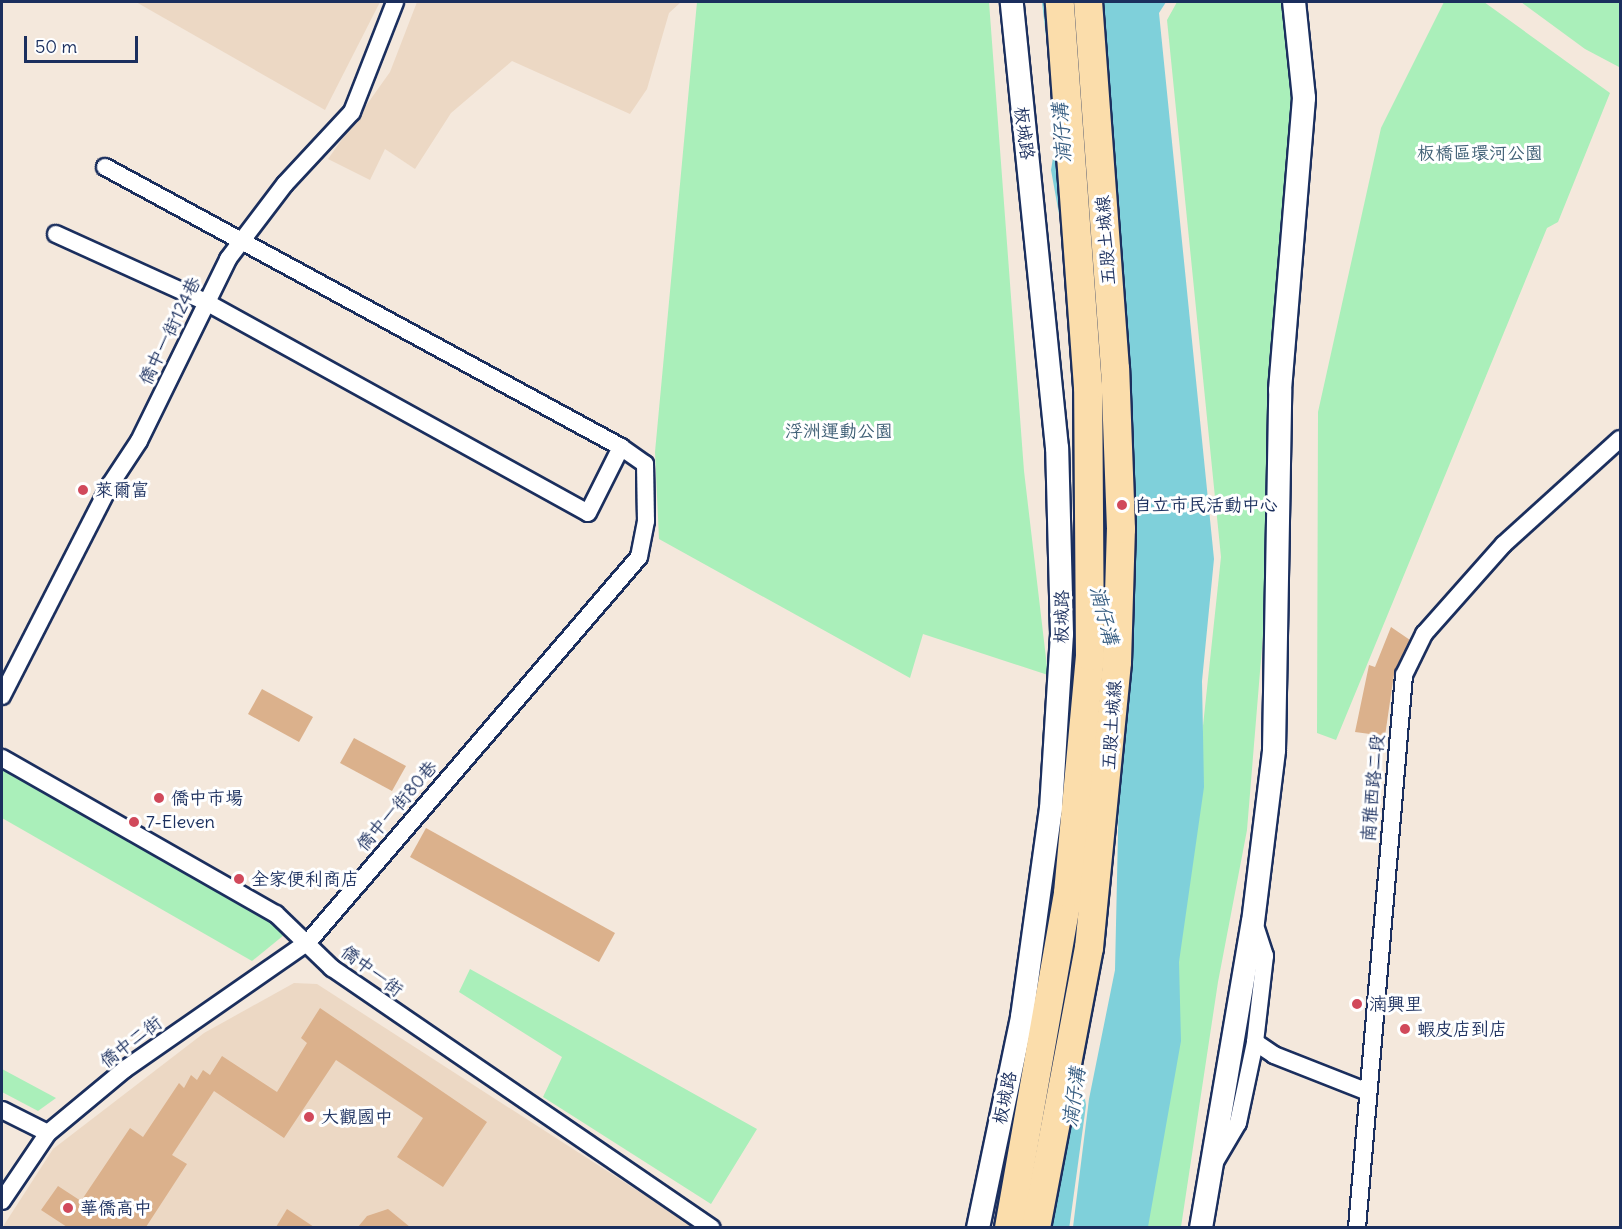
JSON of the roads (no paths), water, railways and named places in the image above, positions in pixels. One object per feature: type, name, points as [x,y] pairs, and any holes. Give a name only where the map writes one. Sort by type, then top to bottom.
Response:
[{"type":"highway","name":"五股土城線","points":[[1009,1227],[1068,893],[1090,656],[1088,387],[1060,2]]},
{"type":"highway","name":"五股土城線","points":[[1036,1227],[1089,948],[1117,662],[1122,530],[1115,369],[1088,2]]},
{"type":"street","name":"僑中一街124巷","points":[[2,696],[110,485],[139,441],[206,302],[240,239],[352,112],[395,2]]},
{"type":"street","name":"板城路","points":[[978,1227],[1022,1017],[1051,809],[1062,634],[1057,448],[1012,2]]},
{"type":"street","points":[[1201,1227],[1253,922],[1274,750],[1280,390],[1304,98],[1294,2]]},
{"type":"street","name":"僑中一街80巷","points":[[105,167],[621,447],[645,464],[648,480],[639,557],[515,698],[309,941]]},
{"type":"street","points":[[56,234],[206,302],[588,513],[621,447]]},
{"type":"street","name":"南雅西路二段","points":[[1357,1227],[1404,675],[1424,634],[1504,544],[1620,439]]},
{"type":"street","name":"僑中一街","points":[[2,758],[232,886],[309,941],[332,968],[712,1227]]},
{"type":"street","points":[[1209,1173],[1238,1123],[1255,1042],[1265,956],[1253,922]]},
{"type":"street","name":"僑中二街","points":[[2,1201],[48,1133],[125,1070],[309,941]]},
{"type":"street","points":[[1255,1042],[1274,1055],[1368,1092]]},
{"type":"street","points":[[2,1110],[48,1133]]},
{"type":"water","points":[[1042,2],[1166,2],[1159,13],[1214,559],[1202,681],[1204,787],[1179,962],[1181,1041],[1148,1227],[1073,1227],[1089,1099],[1115,970],[1121,696],[1100,562],[1077,314],[1051,170],[1057,133]]},
{"type":"waterway","name":"湳仔溝","points":[[1055,1228],[1072,1104]]},
{"type":"place","name":"萊爾富","points":[[83,490]]},
{"type":"place","name":"自立市民活動中心","points":[[1122,505]]},
{"type":"place","name":"僑中市場","points":[[159,798]]},
{"type":"place","name":"7-Eleven","points":[[134,822]]},
{"type":"place","name":"全家便利商店","points":[[239,879]]},
{"type":"place","name":"湳興里","points":[[1357,1004]]},
{"type":"place","name":"蝦皮店到店","points":[[1405,1029]]},
{"type":"place","name":"大觀國中","points":[[309,1117]]},
{"type":"place","name":"華僑高中","points":[[68,1208]]},
{"type":"park label","name":"板橋區環河公園","points":[[1480,153]]},
{"type":"park label","name":"浮洲運動公園","points":[[839,431]]}]
